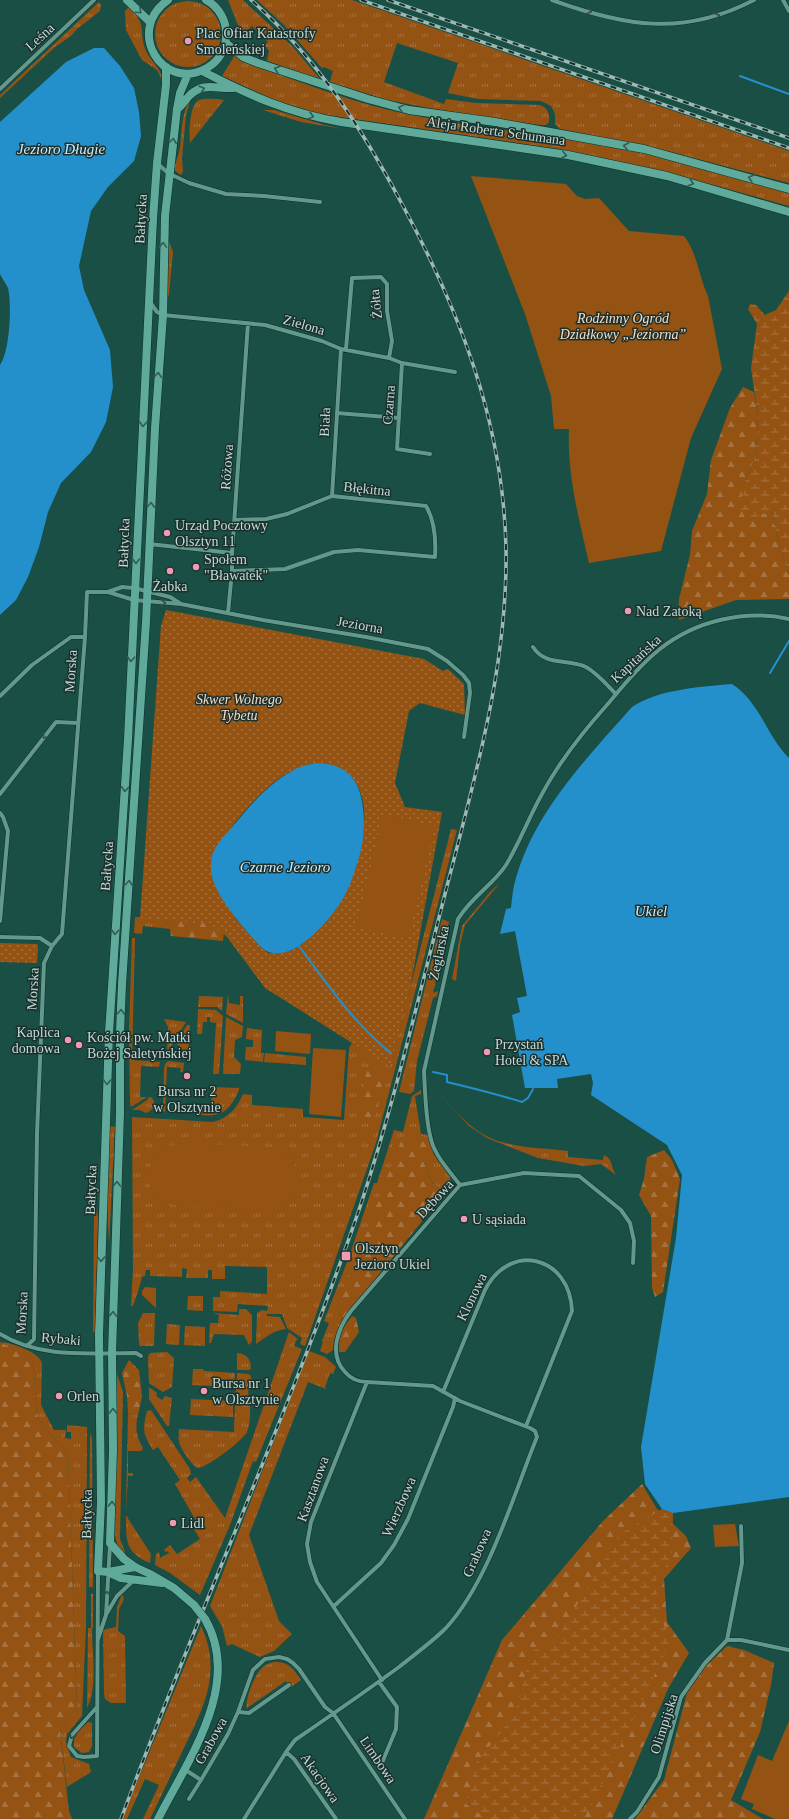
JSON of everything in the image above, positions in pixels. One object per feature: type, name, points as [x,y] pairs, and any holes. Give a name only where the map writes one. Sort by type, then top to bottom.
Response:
[{"type":"main road","points":[[127,0],[150,22]]},
{"type":"main road","points":[[168,0],[157,9],[150,22],[148,32],[149,42],[152,52],[166,67],[173,71],[188,74],[202,71],[218,60],[226,43],[227,30],[223,18],[216,8],[206,0]]},
{"type":"main road","name":"Aleja Roberta Schumana","points":[[226,43],[243,57],[258,63],[368,99],[409,110],[495,122],[644,149],[789,188]]},
{"type":"main road","name":"Bałtycka","points":[[166,67],[166,85],[157,163],[134,588],[128,739],[109,1033],[99,1353],[101,1502],[98,1571],[108,1572],[121,1578],[167,1584]]},
{"type":"main road","name":"Aleja Roberta Schumana","points":[[202,71],[235,88],[274,105],[326,120],[576,157],[667,176],[789,212]]},
{"type":"main road","name":"Bałtycka","points":[[158,1819],[206,1723],[214,1700],[218,1680],[219,1663],[211,1630],[205,1619],[194,1605],[182,1593],[135,1567],[110,1543],[113,1450],[112,1353],[120,1113],[120,1032],[147,590],[148,544],[163,315],[163,246],[168,173],[180,93],[188,74]]},
{"type":"main road","points":[[177,109],[182,106],[185,100],[197,89],[202,87],[235,88]]},
{"type":"main road","points":[[108,1572],[135,1567]]},
{"type":"street","name":"Leśna","points":[[0,90],[94,0]]},
{"type":"street","points":[[552,0],[624,20],[670,25],[714,17],[737,9],[754,0]]},
{"type":"street","points":[[783,0],[789,10]]},
{"type":"street","points":[[157,163],[168,173],[189,183],[226,194],[264,196],[320,202]]},
{"type":"street","name":"Żółta","points":[[346,349],[352,278],[381,277],[387,284],[387,311],[392,342],[389,358]]},
{"type":"street","points":[[150,302],[157,312],[163,315]]},
{"type":"street","name":"Zielona","points":[[163,315],[265,325],[322,341],[341,349],[389,358],[402,363],[455,372]]},
{"type":"street","name":"Różowa","points":[[228,613],[248,323]]},
{"type":"street","name":"Biała","points":[[332,496],[341,349]]},
{"type":"street","name":"Czarna","points":[[402,363],[397,449],[430,454]]},
{"type":"street","points":[[336,413],[399,418]]},
{"type":"street","name":"Błękitna","points":[[232,571],[285,569],[334,552],[358,550],[435,556],[433,524],[431,514],[426,506],[332,496],[287,514],[266,519],[235,520]]},
{"type":"street","points":[[148,544],[232,553]]},
{"type":"street","name":"Jeziorna","points":[[108,592],[122,587],[147,590],[170,597],[181,604]]},
{"type":"street","name":"Morska","points":[[27,1346],[34,1339],[37,1134],[44,963],[52,946],[62,934],[85,637],[87,592],[108,592]]},
{"type":"street","name":"Jeziorna","points":[[108,592],[134,600],[181,604],[416,646],[434,651],[463,674],[469,683],[470,693],[464,737]]},
{"type":"street","name":"Kapitańska","points":[[533,647],[538,653],[547,659],[586,667],[616,694],[661,648],[679,636],[696,628],[714,621],[737,617],[766,616],[789,619]]},
{"type":"street","points":[[0,696],[32,665],[71,637],[85,637]]},
{"type":"street","name":"Żeglarska","points":[[460,1185],[438,1156],[432,1144],[425,1095],[424,1071],[456,923],[468,903],[503,870],[552,776],[581,735],[616,694]]},
{"type":"street","points":[[0,794],[56,722],[78,724]]},
{"type":"street","points":[[0,813],[8,831],[0,921]]},
{"type":"street","points":[[0,937],[40,938],[52,946]]},
{"type":"street","name":"Dębowa","points":[[367,1382],[361,1382],[351,1378],[337,1362],[336,1344],[341,1327],[351,1311],[460,1185],[524,1173],[579,1176],[621,1210],[630,1223],[634,1241],[633,1262]]},
{"type":"street","name":"Klonowa","points":[[443,1392],[485,1290],[492,1278],[501,1268],[515,1262],[529,1260],[545,1264],[556,1272],[565,1284],[571,1298],[572,1311],[526,1426]]},
{"type":"street","name":"Rybaki","points":[[0,1334],[12,1342],[52,1353],[136,1353],[141,1356]]},
{"type":"street","points":[[367,1382],[433,1386],[454,1398],[526,1426]]},
{"type":"street","name":"Kasztanowa","points":[[367,1382],[311,1522],[307,1544],[310,1562],[317,1582],[334,1606],[397,1707],[396,1729],[382,1763]]},
{"type":"street","name":"Wierzbowa","points":[[334,1606],[358,1586],[381,1563],[394,1545],[413,1505],[453,1407],[454,1398]]},
{"type":"street","name":"Grabowa","points":[[244,1819],[295,1740],[380,1681],[428,1644],[442,1631],[472,1591],[491,1552],[537,1437],[533,1430],[526,1426]]},
{"type":"street","points":[[741,1526],[742,1563],[727,1640],[741,1640],[789,1650]]},
{"type":"street","name":"Bałtycka","points":[[106,1615],[110,1543]]},
{"type":"street","name":"Bałtycka","points":[[97,1707],[75,1731],[69,1742],[71,1750],[77,1756],[97,1756],[98,1571]]},
{"type":"street","name":"Bałtycka","points":[[98,1642],[106,1615],[117,1596],[134,1579]]},
{"type":"street","name":"Olimpijska","points":[[630,1819],[637,1812],[659,1777],[681,1697],[705,1663],[727,1640]]},
{"type":"street","name":"Grabowa","points":[[189,1800],[228,1734],[238,1712],[253,1670],[265,1659],[279,1657],[288,1659],[299,1668],[325,1707],[333,1713]]},
{"type":"street","name":"Grabowa","points":[[238,1712],[249,1713],[288,1685]]},
{"type":"street","name":"Limbowa","points":[[333,1713],[405,1819]]},
{"type":"street","name":"Akacjowa","points":[[286,1752],[294,1758],[336,1819]]},
{"type":"street","name":"Grabowa","points":[[184,1769],[202,1780]]},
{"type":"green space","points":[[228,0],[243,0],[293,47],[320,79],[267,61],[269,51],[265,45],[268,42],[252,26],[238,39],[240,30]]},
{"type":"green space","points":[[257,0],[352,0],[789,151],[789,183],[660,149],[560,129],[555,124],[555,114],[551,106],[541,101],[478,99],[448,93],[458,63],[397,43],[384,82],[444,104],[446,99],[476,103],[540,105],[548,112],[549,122],[546,125],[540,125],[429,108],[387,100],[330,82],[333,71],[324,67],[322,68],[284,25]]},
{"type":"green space","points":[[188,1],[201,4],[211,11],[218,21],[221,34],[218,47],[211,57],[201,64],[188,67],[175,64],[165,57],[158,47],[155,34],[158,21],[165,11],[175,4]]},
{"type":"green space","points":[[99,2],[101,5],[100,11],[77,29],[71,36],[55,47],[0,98],[0,95]]},
{"type":"green space","points":[[129,7],[139,19],[144,46],[160,72],[162,80],[157,70],[142,60],[126,30],[125,11]]},
{"type":"green space","points":[[235,55],[243,62],[332,93],[388,110],[464,124],[606,145],[712,170],[789,192],[789,206],[674,174],[559,149],[320,114],[277,101],[222,76]]},
{"type":"green space","points":[[191,98],[186,115],[182,158],[183,171],[181,175],[174,170],[180,148],[185,110]]},
{"type":"green space","points":[[201,99],[224,100],[190,143],[191,113],[196,103]]},
{"type":"green space","points":[[263,110],[274,110],[344,129],[301,122]]},
{"type":"green space","name":"Rodzinny Ogród Działkowy „Jeziorna”","points":[[471,176],[566,184],[577,196],[585,199],[599,198],[629,231],[684,236],[692,249],[708,296],[722,369],[691,438],[661,551],[589,563],[572,480],[569,429],[554,429],[551,396],[525,314]]},
{"type":"green space","points":[[169,242],[173,252],[169,294],[167,300]]},
{"type":"green space","points":[[789,291],[789,575],[777,537],[772,511],[746,520],[740,507],[743,486],[756,455],[758,417],[751,368],[757,324],[748,309],[750,304],[756,305],[765,315],[776,310]]},
{"type":"green space","points":[[743,387],[754,392],[758,417],[756,455],[743,486],[772,511],[777,537],[789,575],[789,599],[736,600],[679,620],[679,599],[690,555],[692,531],[707,494],[711,460],[730,408]]},
{"type":"green space","name":"Skwer Wolnego Tybetu","points":[[166,610],[424,659],[443,671],[448,669],[464,684],[465,715],[420,703],[409,711],[395,783],[405,807],[442,812],[410,989],[390,1067],[265,988],[227,937],[211,924],[140,918],[161,626]],"holes":[[[314,763],[337,767],[352,778],[361,794],[364,814],[363,836],[352,878],[340,903],[314,934],[292,950],[268,953],[236,919],[213,854],[238,819],[259,795],[282,776],[296,769]]]},
{"type":"green space","points":[[383,814],[435,826],[408,939],[356,927]]},
{"type":"green space","points":[[451,829],[457,830],[376,1143],[305,1346],[300,1344],[302,1338],[287,1328],[282,1314],[267,1314],[267,1316],[280,1317],[286,1329],[274,1332],[256,1344],[257,1313],[262,1310],[267,1311],[268,1306],[238,1304],[237,1312],[213,1311],[213,1297],[220,1297],[220,1291],[267,1294],[267,1267],[225,1266],[225,1279],[212,1279],[212,1270],[208,1270],[208,1278],[186,1278],[187,1269],[182,1268],[182,1277],[150,1276],[150,1270],[146,1270],[145,1276],[142,1277],[133,1306],[131,1306],[133,1269],[132,1117],[213,1122],[224,1118],[232,1112],[243,1094],[252,1095],[252,1105],[303,1109],[303,1117],[344,1120],[349,1048],[352,1043],[390,1066]]},
{"type":"green space","points":[[500,883],[465,925],[460,945],[456,981],[452,979],[462,926],[490,892]]},
{"type":"green space","points":[[135,917],[172,918],[161,928],[143,926],[142,934],[134,933]]},
{"type":"green space","points":[[172,918],[203,920],[224,930],[223,941],[171,936],[170,929],[161,928]]},
{"type":"green space","points":[[442,919],[449,922],[433,993],[438,991],[437,996],[433,998],[417,1061],[414,1091],[410,1094],[399,1092]]},
{"type":"green space","points":[[132,938],[135,938],[132,1060],[160,1062],[159,1067],[141,1066],[140,1097],[147,1097],[131,1107],[129,1030]]},
{"type":"green space","points":[[0,943],[37,944],[37,963],[0,962]]},
{"type":"green space","points":[[228,994],[229,1003],[240,1005],[240,996],[243,996],[243,1023],[226,1014]]},
{"type":"green space","points":[[199,996],[223,997],[222,1011],[217,1007],[198,1007]]},
{"type":"green space","points":[[198,1009],[216,1010],[223,1016],[219,1074],[213,1074],[216,1023],[210,1022],[210,1017],[207,1017],[207,1022],[203,1022],[202,1034],[197,1034]]},
{"type":"green space","points":[[226,1017],[243,1026],[242,1037],[235,1040],[234,1057],[241,1064],[240,1074],[223,1074]]},
{"type":"green space","points":[[164,1019],[186,1022],[167,1053],[168,1027]]},
{"type":"green space","points":[[187,1025],[190,1025],[188,1055],[176,1043]]},
{"type":"green space","points":[[247,1028],[262,1030],[261,1053],[264,1053],[263,1062],[245,1060],[246,1047],[253,1047],[253,1040],[246,1039]]},
{"type":"green space","points":[[276,1031],[311,1034],[310,1054],[275,1051]]},
{"type":"green space","points":[[313,1048],[346,1050],[341,1117],[309,1114]]},
{"type":"green space","points":[[265,1053],[306,1057],[306,1065],[264,1062]]},
{"type":"green space","points":[[168,1061],[184,1063],[183,1072],[180,1072],[181,1068],[167,1067],[165,1112],[163,1111],[164,1069],[165,1064]]},
{"type":"green space","points":[[367,1067],[387,1076],[372,1124],[359,1117]]},
{"type":"green space","points":[[212,1087],[239,1088],[239,1090],[232,1103],[225,1111],[215,1115],[201,1115],[197,1112],[198,1107],[211,1108]]},
{"type":"green space","points":[[421,1090],[421,1094],[415,1096],[421,1134],[428,1135],[434,1155],[450,1177],[451,1187],[444,1194],[430,1180],[423,1160],[424,1136],[337,1304],[342,1320],[334,1340],[333,1350],[327,1354],[320,1351],[329,1323],[324,1321],[349,1257],[374,1183],[377,1183],[394,1130],[403,1132],[412,1096]]},
{"type":"green space","points":[[149,1097],[153,1099],[154,1102],[154,1106],[151,1110],[146,1113],[140,1110],[132,1110],[147,1100]]},
{"type":"green space","points":[[459,1115],[478,1131],[499,1141],[522,1146],[568,1151],[568,1157],[603,1160],[604,1155],[609,1159],[616,1175],[601,1164],[584,1166],[538,1158],[487,1138],[469,1126]]},
{"type":"green space","points":[[110,1126],[115,1127],[109,1243],[107,1205]]},
{"type":"green space","points":[[424,1136],[431,1154],[423,1160],[430,1180],[444,1194],[342,1320],[337,1304],[402,1139]]},
{"type":"green space","points":[[185,1143],[263,1147],[280,1150],[294,1162],[299,1179],[297,1191],[289,1202],[277,1208],[268,1209],[178,1206],[160,1200],[153,1193],[148,1180],[148,1173],[153,1160],[165,1148],[176,1144]]},
{"type":"green space","points":[[664,1150],[672,1160],[680,1179],[663,1292],[655,1297],[652,1288],[651,1216],[639,1195],[644,1179],[647,1157]]},
{"type":"green space","points":[[94,1208],[96,1208],[98,1216],[95,1333],[93,1332]]},
{"type":"green space","points":[[145,1287],[156,1288],[156,1308],[142,1295],[142,1291]]},
{"type":"green space","points":[[188,1296],[203,1296],[203,1311],[187,1310]]},
{"type":"green space","points":[[239,1309],[246,1309],[252,1315],[252,1341],[249,1345],[244,1335],[214,1334],[211,1343],[209,1343],[210,1323],[218,1323],[219,1315],[213,1313],[239,1315]]},
{"type":"green space","points":[[143,1313],[155,1313],[154,1346],[140,1346],[139,1344],[138,1323]]},
{"type":"green space","points":[[352,1316],[356,1318],[359,1332],[345,1352],[339,1352],[342,1332]]},
{"type":"green space","points":[[167,1324],[180,1325],[179,1345],[166,1344]]},
{"type":"green space","points":[[185,1326],[205,1327],[205,1346],[184,1345]]},
{"type":"green space","points":[[289,1332],[299,1340],[297,1339],[294,1346],[302,1349],[256,1462],[253,1461],[230,1525],[200,1595],[170,1573],[155,1565],[156,1554],[159,1552],[160,1558],[169,1553],[168,1551],[166,1552],[164,1550],[170,1545],[177,1554],[200,1539],[194,1529],[199,1526],[175,1484],[180,1480],[158,1447],[153,1450],[145,1436],[144,1423],[147,1411],[151,1410],[190,1469],[191,1474],[187,1478],[190,1482],[196,1477],[225,1518]]},
{"type":"green space","points":[[0,1342],[33,1358],[37,1417],[68,1455],[77,1707],[60,1730],[69,1811],[72,1819],[0,1819]]},
{"type":"green space","points":[[1,1342],[12,1344],[31,1352],[40,1359],[42,1363],[41,1405],[54,1430],[66,1430],[65,1438],[71,1439],[71,1432],[67,1432],[67,1425],[87,1427],[86,1626],[82,1716],[67,1734],[66,1742],[71,1757],[89,1764],[91,1772],[67,1787],[60,1730],[77,1707],[68,1455],[37,1417],[33,1359]]},
{"type":"green space","points":[[309,1351],[325,1357],[336,1367],[333,1374],[330,1373],[325,1387],[326,1389],[308,1382],[249,1535],[279,1621],[292,1634],[274,1651],[260,1657],[232,1644],[227,1646],[222,1626],[210,1606]]},
{"type":"green space","points":[[167,1352],[174,1358],[172,1387],[163,1392],[149,1383],[148,1356],[150,1353]]},
{"type":"green space","points":[[237,1353],[248,1358],[251,1369],[237,1370]]},
{"type":"green space","points":[[129,1360],[139,1370],[142,1396],[138,1415],[128,1413],[127,1396],[122,1373]]},
{"type":"green space","points":[[193,1369],[235,1373],[234,1387],[192,1385]]},
{"type":"green space","points":[[237,1373],[249,1374],[251,1376],[251,1388],[248,1391],[249,1400],[235,1399]]},
{"type":"green space","points":[[117,1374],[123,1392],[120,1539],[125,1552],[123,1554],[117,1544],[115,1534]]},
{"type":"green space","points":[[149,1387],[157,1393],[156,1396],[162,1400],[165,1396],[172,1398],[169,1426],[167,1426],[149,1399]]},
{"type":"green space","points":[[191,1399],[233,1401],[233,1417],[190,1415]]},
{"type":"green space","points":[[235,1401],[250,1402],[250,1421],[247,1432],[239,1441],[209,1464],[203,1467],[196,1467],[181,1448],[179,1429],[234,1432]]},
{"type":"green space","points":[[128,1413],[138,1415],[137,1432],[143,1448],[141,1451],[128,1451],[128,1473],[133,1473],[133,1476],[128,1476],[126,1511]]},
{"type":"green space","points":[[90,1433],[92,1439],[93,1587],[89,1587]]},
{"type":"green space","points":[[642,1484],[657,1509],[686,1536],[691,1548],[664,1579],[667,1622],[689,1653],[668,1689],[612,1819],[424,1819],[502,1640],[603,1521]]},
{"type":"green space","points":[[662,1509],[673,1513],[672,1558],[655,1583],[663,1623],[672,1639],[589,1811],[568,1819],[486,1819],[466,1804],[476,1763],[515,1714],[531,1651],[554,1643],[620,1534]]},
{"type":"green space","points":[[126,1516],[128,1516],[127,1517],[151,1554],[150,1563],[136,1555],[131,1550],[127,1539]]},
{"type":"green space","points":[[735,1524],[739,1546],[715,1547],[713,1525]]},
{"type":"green space","points":[[91,1594],[93,1594],[92,1629],[94,1669],[92,1690],[87,1708],[88,1628],[91,1628]]},
{"type":"green space","points":[[122,1594],[124,1599],[119,1609],[118,1631],[125,1636],[126,1703],[111,1703],[105,1699],[104,1694],[103,1630],[116,1627],[117,1607]]},
{"type":"green space","points":[[201,1626],[207,1643],[210,1659],[210,1675],[208,1690],[197,1720],[150,1819],[143,1819],[159,1785],[145,1779],[127,1819],[122,1819]]},
{"type":"green space","points":[[727,1646],[744,1650],[774,1663],[771,1685],[760,1732],[731,1800],[763,1819],[635,1819],[664,1780],[687,1693],[706,1666]]},
{"type":"green space","points":[[274,1662],[287,1664],[290,1666],[301,1680],[291,1687],[286,1681],[247,1708],[246,1705],[248,1695],[258,1673],[262,1668]]},
{"type":"green space","points":[[789,1721],[789,1819],[775,1819],[752,1809],[754,1804],[741,1799],[758,1755],[772,1761]]},
{"type":"green space","points":[[88,1722],[92,1723],[92,1746],[89,1752],[82,1753],[75,1748],[74,1740],[79,1730]]},
{"type":"water","name":"Jezioro Długie","points":[[94,48],[104,48],[120,66],[134,88],[139,112],[141,136],[134,161],[108,187],[91,211],[79,266],[84,290],[110,350],[113,387],[106,422],[91,452],[61,483],[48,512],[39,547],[28,577],[16,600],[0,615],[0,365],[8,339],[10,305],[8,288],[0,274],[0,122],[66,62]]},
{"type":"water","name":"Ukiel","points":[[732,684],[742,691],[756,709],[774,739],[789,758],[789,1497],[673,1513],[662,1509],[645,1484],[641,1447],[676,1238],[682,1175],[667,1145],[591,1095],[593,1083],[591,1074],[557,1079],[558,1088],[525,1088],[512,1015],[520,1012],[517,998],[527,996],[515,931],[500,934],[506,909],[511,908],[516,878],[536,830],[564,786],[632,707],[655,696],[680,690]]},
{"type":"water","name":"Czarne Jezioro","points":[[315,763],[326,764],[343,769],[349,774],[358,788],[363,808],[364,825],[363,841],[359,857],[350,884],[343,899],[318,930],[309,939],[288,951],[277,953],[267,951],[258,944],[237,919],[217,890],[211,871],[212,855],[222,839],[267,789],[294,770]]},
{"type":"waterway","points":[[740,76],[789,94]]},
{"type":"waterway","points":[[770,673],[789,641]]},
{"type":"waterway","points":[[298,945],[353,1016],[391,1053]]},
{"type":"waterway","points":[[433,1072],[447,1075],[447,1082],[522,1102],[528,1098],[533,1089]]},
{"type":"railway","points":[[121,1819],[180,1666],[273,1438],[360,1207],[384,1129],[405,1051],[478,766],[495,680],[505,592],[506,548],[503,501],[497,456],[475,369],[460,327],[423,245],[402,204],[354,121],[336,95],[297,46],[275,22],[251,0]]},
{"type":"railway","points":[[361,0],[789,148]]},
{"type":"railway","points":[[388,0],[789,138]]},
{"type":"place","name":"Plac Ofiar Katastrofy Smoleńskiej","points":[[188,41]]},
{"type":"place","name":"Urząd Pocztowy Olsztyn 11","points":[[167,533]]},
{"type":"place","name":"Społem \"Bławatek\"","points":[[196,567]]},
{"type":"place","name":"Żabka","points":[[170,571]]},
{"type":"place","name":"Nad Zatoką","points":[[628,611]]},
{"type":"place","name":"Kaplica domowa","points":[[68,1040]]},
{"type":"place","name":"Kościół pw. Matki Bożej Saletyńskiej","points":[[79,1045]]},
{"type":"place","name":"Przystań Hotel & SPA","points":[[487,1052]]},
{"type":"place","name":"Bursa nr 2 w Olsztynie","points":[[187,1076]]},
{"type":"place","name":"U sąsiada","points":[[464,1219]]},
{"type":"place","name":"Olsztyn Jezioro Ukiel","points":[[346,1256]]},
{"type":"place","name":"Bursa nr 1 w Olsztynie","points":[[204,1391]]},
{"type":"place","name":"Orlen","points":[[59,1396]]},
{"type":"place","name":"Lidl","points":[[173,1523]]}]
